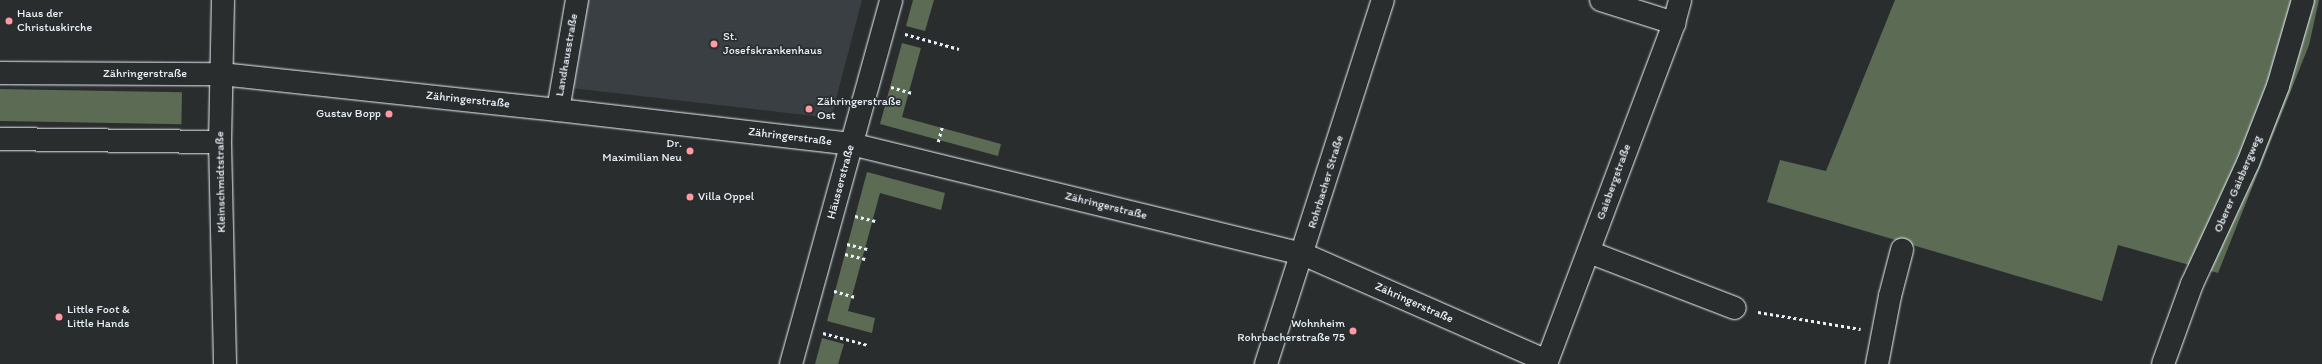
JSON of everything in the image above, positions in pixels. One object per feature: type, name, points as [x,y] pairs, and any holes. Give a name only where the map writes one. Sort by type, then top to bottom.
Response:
[{"type":"street","name":"Kleinschmidtstraße","points":[[223,0],[220,142],[225,364]]},
{"type":"street","name":"Landhausstraße","points":[[558,110],[577,0]]},
{"type":"street","name":"Häusserstraße","points":[[791,364],[891,0]]},
{"type":"street","name":"Rohrbacher Straße","points":[[1266,364],[1303,254],[1383,0]]},
{"type":"street","points":[[1601,0],[1674,23]]},
{"type":"street","name":"Gaisbergstraße","points":[[1547,362],[1674,23],[1680,0]]},
{"type":"street","name":"Oberer Gaisbergweg","points":[[2163,364],[2192,284],[2226,214],[2270,107],[2292,43],[2303,0]]},
{"type":"street","name":"Zähringerstraße","points":[[0,73],[221,74],[558,110],[851,144],[1303,254],[1547,362]]},
{"type":"street","points":[[0,139],[220,142]]},
{"type":"street","points":[[1878,364],[1883,333],[1902,250]]},
{"type":"street","points":[[1589,252],[1735,308]]},
{"type":"path","points":[[883,28],[959,49]]},
{"type":"path","points":[[1735,308],[1883,333]]},
{"type":"path","points":[[801,327],[868,345]]},
{"type":"shaded area","name":"St. Josefskrankenhaus","points":[[587,0],[862,0],[831,118],[571,88]]},
{"type":"green space","points":[[913,0],[934,0],[925,31],[906,26]]},
{"type":"green space","points":[[1895,0],[2319,0],[2309,45],[2218,273],[2118,245],[2102,301],[1767,202],[1780,160],[1826,171]]},
{"type":"green space","points":[[902,43],[921,48],[902,117],[1001,144],[998,156],[880,124]]},
{"type":"green space","points":[[0,89],[182,92],[181,124],[0,121]]},
{"type":"green space","points":[[867,172],[945,193],[941,210],[880,193],[848,311],[875,318],[872,333],[827,321]]},
{"type":"green space","points":[[822,338],[844,344],[838,364],[815,364]]},
{"type":"place","name":"Haus der Christuskirche","points":[[9,21]]},
{"type":"place","name":"St. Josefskrankenhaus","points":[[714,44]]},
{"type":"place","name":"Zähringerstraße Ost","points":[[809,109]]},
{"type":"place","name":"Gustav Bopp","points":[[389,114]]},
{"type":"place","name":"Dr. Maximilian Neu","points":[[690,151]]},
{"type":"place","name":"Villa Oppel","points":[[690,197]]},
{"type":"place","name":"Little Foot & Little Hands","points":[[59,317]]},
{"type":"place","name":"Wohnheim Rohrbacherstraße 75","points":[[1353,331]]}]
